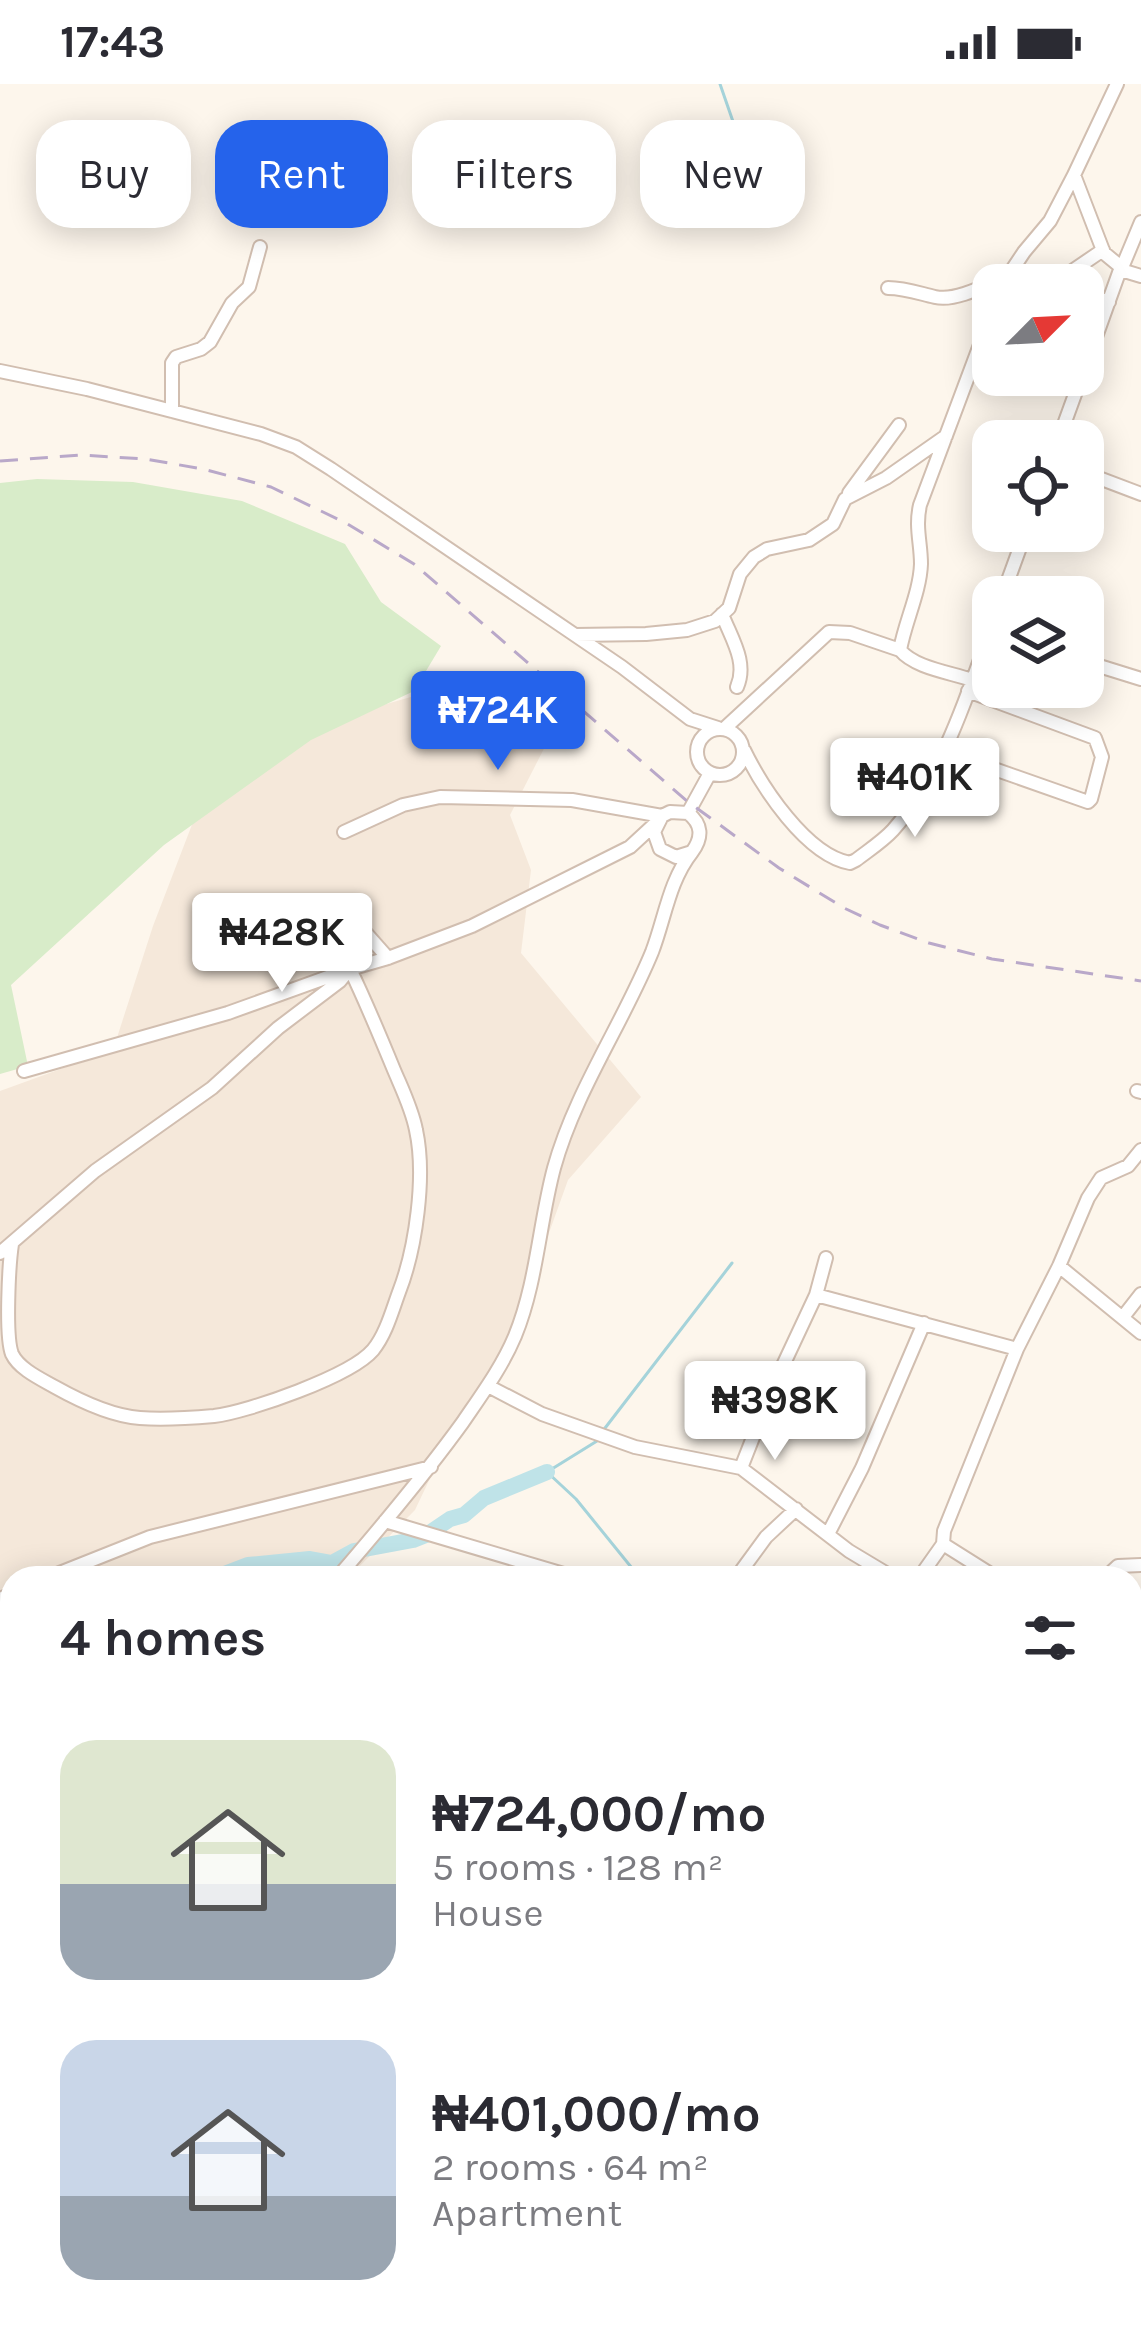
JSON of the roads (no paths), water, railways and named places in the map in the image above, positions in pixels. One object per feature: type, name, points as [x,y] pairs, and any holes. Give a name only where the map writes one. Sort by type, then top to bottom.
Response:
[{"type":"street","points":[[1018,264],[1050,220],[1117,84]]},
{"type":"street","points":[[1074,176],[1103,250],[1121,270]]},
{"type":"street","points":[[1104,316],[1141,222]]},
{"type":"street","points":[[172,411],[172,363],[210,342],[232,303],[249,287],[260,247]]},
{"type":"street","points":[[1083,264],[1103,250]]},
{"type":"street","points":[[1121,270],[1141,276]]},
{"type":"street","points":[[888,288],[910,288],[940,299],[972,291]]},
{"type":"street","points":[[1104,300],[1109,302]]},
{"type":"street","points":[[900,650],[921,562],[916,523],[972,366]]},
{"type":"street","points":[[0,371],[172,411],[296,447],[575,635],[689,719],[736,734],[775,803],[832,858],[850,863],[894,829],[931,774],[972,681]]},
{"type":"street","points":[[575,635],[687,630],[715,621],[728,608],[740,574],[754,557],[767,549],[809,540],[833,524],[898,424]]},
{"type":"street","points":[[845,499],[886,478],[946,436]]},
{"type":"street","points":[[1104,480],[1141,494]]},
{"type":"street","points":[[722,614],[740,658],[742,674],[737,687]]},
{"type":"street","points":[[699,741],[707,732],[722,728],[830,632],[850,633],[900,650],[914,662],[1095,738],[1102,757],[1088,802],[943,751]]},
{"type":"street","points":[[1104,668],[1141,679]]},
{"type":"street","points":[[689,719],[699,741],[698,759],[710,773],[734,771],[744,750]]},
{"type":"street","points":[[734,771],[758,778]]},
{"type":"street","points":[[688,813],[710,773]]},
{"type":"street","points":[[344,832],[403,805],[440,797],[572,800],[659,820]]},
{"type":"street","points":[[24,1071],[228,1013],[472,926],[630,847],[670,812],[688,813],[699,826],[700,836],[673,886],[654,947],[573,1116],[555,1167],[513,1340],[488,1386],[431,1466],[348,1566]]},
{"type":"street","points":[[659,820],[654,832],[673,886]]},
{"type":"street","points":[[630,847],[685,856],[692,852]]},
{"type":"street","points":[[350,915],[388,958]]},
{"type":"street","points":[[12,1244],[12,1353],[20,1364],[61,1390],[125,1416],[223,1414],[302,1389],[370,1354],[409,1268],[420,1159],[411,1112],[350,969]]},
{"type":"street","points":[[0,1253],[95,1172],[212,1088],[350,969]]},
{"type":"street","points":[[927,1566],[943,1544],[944,1531],[1017,1349],[1088,1198],[1101,1178],[1129,1166],[1141,1150]]},
{"type":"street","points":[[741,1468],[816,1295],[826,1258]]},
{"type":"street","points":[[1059,1266],[1141,1333]]},
{"type":"street","points":[[1123,1317],[1141,1294]]},
{"type":"street","points":[[816,1295],[1017,1349]]},
{"type":"street","points":[[828,1534],[862,1468],[924,1323]]},
{"type":"street","points":[[488,1386],[542,1414],[635,1447],[741,1468],[873,1566]]},
{"type":"street","points":[[78,1566],[150,1538],[431,1466]]},
{"type":"street","points":[[745,1566],[796,1509]]},
{"type":"street","points":[[385,1520],[536,1566]]},
{"type":"street","points":[[943,1544],[978,1566]]},
{"type":"waterway","points":[[720,84],[732,120]]},
{"type":"waterway","points":[[602,1432],[732,1263]]},
{"type":"waterway","points":[[597,1441],[547,1472],[576,1499],[630,1566]]},
{"type":"waterway","points":[[245,1566],[310,1559],[332,1563],[354,1551],[413,1540],[464,1515],[484,1498],[547,1472]]},
{"type":"railway","points":[[0,461],[81,455],[145,459],[271,487],[346,523],[414,564],[687,801],[844,908],[929,943],[992,959],[1141,981]]}]
